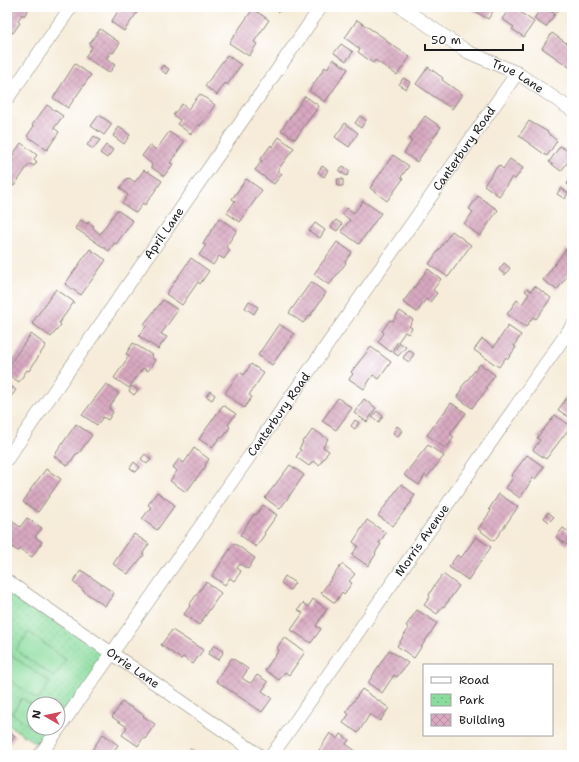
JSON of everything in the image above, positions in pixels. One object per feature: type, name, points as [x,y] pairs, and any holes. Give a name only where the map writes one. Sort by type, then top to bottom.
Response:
[{"type":"street","points":[[7,99],[71,7]]},
{"type":"street","name":"April Lane","points":[[7,459],[322,7]]},
{"type":"street","name":"True Lane","points":[[401,7],[468,52],[517,72],[572,110]]},
{"type":"street","name":"Canterbury Road","points":[[40,755],[517,72]]},
{"type":"street","name":"Morris Avenue","points":[[272,755],[572,326]]},
{"type":"street","name":"Orrie Lane","points":[[7,580],[259,755]]},
{"type":"green space","points":[[7,581],[112,653],[66,718],[66,696],[26,696],[26,736],[53,736],[44,749],[7,724]]},
{"type":"green space","points":[[29,632],[66,660],[54,677],[16,650]]},
{"type":"green space","points":[[12,656],[50,682],[41,696],[32,696],[7,678],[7,663]]},
{"type":"green space","points":[[22,698],[26,701],[26,724],[12,713]]},
{"type":"building","points":[[7,7],[30,7],[24,16],[22,14],[18,21],[20,23],[13,33],[7,28]]},
{"type":"building","points":[[141,7],[124,31],[111,22],[119,10],[115,8]]},
{"type":"building","points":[[272,7],[282,7],[279,12]]},
{"type":"building","points":[[468,7],[496,7],[488,19]]},
{"type":"building","points":[[511,7],[534,22],[524,37],[512,29],[514,27],[502,19]]},
{"type":"building","points":[[541,7],[544,7],[555,14],[546,27],[534,19]]},
{"type":"building","points":[[551,7],[560,7],[556,13],[550,9]]},
{"type":"building","points":[[253,9],[269,20],[254,42],[257,44],[249,56],[229,43]]},
{"type":"building","points":[[357,20],[410,57],[397,75],[375,60],[373,63],[358,52],[360,49],[345,38]]},
{"type":"building","points":[[100,29],[120,43],[113,53],[111,52],[106,59],[115,65],[109,73],[85,57],[92,47],[89,44]]},
{"type":"building","points":[[552,33],[572,47],[572,69],[542,48]]},
{"type":"building","points":[[341,44],[353,52],[346,61],[334,53]]},
{"type":"building","points":[[227,55],[241,65],[227,85],[225,83],[217,95],[205,86]]},
{"type":"building","points":[[333,59],[348,69],[325,102],[309,91],[325,67],[327,69]]},
{"type":"building","points":[[75,64],[91,75],[68,108],[53,98]]},
{"type":"building","points":[[163,65],[169,69],[166,74],[160,69]]},
{"type":"building","points":[[428,67],[443,78],[442,80],[462,94],[452,109],[416,84]]},
{"type":"building","points":[[403,78],[410,82],[406,89],[399,85]]},
{"type":"building","points":[[200,94],[215,105],[200,126],[198,124],[191,134],[177,124],[180,120],[173,115],[182,104],[188,109]]},
{"type":"building","points":[[305,96],[319,106],[295,139],[281,130]]},
{"type":"building","points":[[47,105],[63,116],[54,128],[59,132],[47,150],[27,136],[34,126],[32,125]]},
{"type":"building","points":[[99,115],[112,124],[104,135],[91,126]]},
{"type":"building","points":[[360,116],[366,120],[361,128],[355,123]]},
{"type":"building","points":[[425,116],[441,127],[417,162],[404,153],[412,141],[409,139]]},
{"type":"building","points":[[529,121],[548,132],[557,141],[547,156],[519,136]]},
{"type":"building","points":[[345,123],[358,133],[349,147],[335,137]]},
{"type":"building","points":[[119,127],[130,135],[124,144],[113,136]]},
{"type":"building","points":[[169,132],[184,142],[170,163],[173,164],[164,176],[151,167],[152,164],[142,156],[150,145],[156,150]]},
{"type":"building","points":[[94,136],[100,140],[93,149],[87,145]]},
{"type":"building","points":[[279,137],[294,148],[277,171],[282,174],[274,184],[255,170],[262,161],[260,160]]},
{"type":"building","points":[[21,143],[37,155],[34,159],[37,162],[34,166],[31,164],[28,166],[14,186],[7,181],[7,163]]},
{"type":"building","points":[[106,145],[113,150],[107,158],[100,153]]},
{"type":"building","points":[[560,146],[572,154],[561,171],[549,162]]},
{"type":"building","points":[[393,155],[409,166],[401,177],[403,179],[387,201],[370,188]]},
{"type":"building","points":[[510,159],[523,168],[515,179],[512,177],[499,196],[484,185],[499,165],[503,169]]},
{"type":"building","points":[[322,166],[328,170],[324,177],[318,172]]},
{"type":"building","points":[[343,166],[350,171],[347,176],[339,171]]},
{"type":"building","points":[[144,170],[162,181],[145,205],[143,203],[136,213],[122,203],[128,195],[120,188],[127,178],[135,182]]},
{"type":"building","points":[[572,177],[572,188],[567,184]]},
{"type":"building","points":[[246,179],[262,190],[240,222],[227,213],[235,201],[232,199]]},
{"type":"building","points":[[337,179],[343,179],[343,186],[338,186]]},
{"type":"building","points":[[561,188],[568,193],[565,199],[557,194]]},
{"type":"building","points":[[7,191],[12,194],[7,202]]},
{"type":"building","points":[[478,196],[498,210],[480,236],[464,224],[473,212],[469,209]]},
{"type":"building","points":[[363,201],[381,213],[359,244],[341,231],[350,220],[342,214],[347,208],[354,213]]},
{"type":"building","points":[[117,210],[133,221],[109,251],[75,228],[81,220],[94,226],[93,228],[100,234]]},
{"type":"building","points":[[219,218],[237,230],[226,247],[230,250],[224,259],[219,256],[213,265],[199,255],[206,245],[203,244]]},
{"type":"building","points":[[336,220],[342,224],[337,231],[331,227]]},
{"type":"building","points":[[315,223],[325,230],[320,238],[309,231]]},
{"type":"building","points":[[452,231],[471,245],[448,277],[429,264]]},
{"type":"building","points":[[572,233],[572,243],[567,239]]},
{"type":"building","points":[[337,242],[352,252],[345,262],[346,263],[329,285],[314,274]]},
{"type":"building","points":[[90,249],[106,260],[81,295],[65,284]]},
{"type":"building","points":[[566,249],[572,253],[572,269],[557,290],[543,280]]},
{"type":"building","points":[[191,258],[209,271],[200,284],[198,282],[182,305],[166,294]]},
{"type":"building","points":[[504,263],[510,268],[505,275],[499,270]]},
{"type":"building","points":[[428,269],[441,279],[433,290],[437,293],[430,302],[426,299],[417,312],[403,302]]},
{"type":"building","points":[[311,282],[326,293],[311,316],[310,315],[303,323],[289,313]]},
{"type":"building","points":[[535,286],[551,298],[536,319],[533,317],[526,327],[507,314],[517,300],[522,304],[529,294],[525,291],[527,288],[531,291]]},
{"type":"building","points":[[56,289],[74,302],[59,323],[61,325],[51,337],[32,323]]},
{"type":"building","points":[[163,300],[178,310],[161,334],[167,337],[158,349],[139,336],[147,325],[144,324]]},
{"type":"building","points":[[249,301],[258,307],[254,314],[245,308]]},
{"type":"building","points":[[400,311],[413,320],[409,326],[412,328],[408,334],[405,332],[391,352],[378,342],[384,333],[382,331],[390,320],[393,321]]},
{"type":"building","points":[[279,324],[294,334],[272,365],[258,355]]},
{"type":"building","points":[[508,326],[521,335],[514,346],[516,347],[508,359],[506,357],[499,367],[474,350],[482,339],[494,347]]},
{"type":"building","points":[[31,334],[46,345],[29,371],[27,370],[19,382],[7,374],[7,368]]},
{"type":"building","points":[[133,343],[152,355],[151,357],[155,360],[148,371],[143,368],[129,388],[114,378],[129,356],[126,354]]},
{"type":"building","points":[[400,343],[406,347],[398,356],[393,352]]},
{"type":"building","points":[[371,347],[391,362],[379,379],[373,375],[364,389],[349,379],[353,374],[351,372]]},
{"type":"building","points":[[409,350],[414,354],[409,362],[403,358]]},
{"type":"building","points":[[251,364],[264,373],[249,395],[252,397],[244,408],[225,393],[240,372],[244,375]]},
{"type":"building","points":[[480,364],[495,375],[486,387],[488,388],[472,408],[457,397],[461,388]]},
{"type":"building","points":[[7,383],[16,390],[7,402]]},
{"type":"building","points":[[106,384],[119,393],[109,408],[113,412],[108,420],[103,417],[97,425],[82,415]]},
{"type":"building","points":[[132,386],[138,390],[134,395],[129,391]]},
{"type":"building","points":[[572,390],[572,419],[558,410]]},
{"type":"building","points":[[210,391],[215,395],[212,400],[206,396]]},
{"type":"building","points":[[338,398],[352,408],[336,430],[322,421]]},
{"type":"building","points":[[364,399],[376,408],[367,422],[354,413]]},
{"type":"building","points":[[451,403],[466,413],[450,434],[454,437],[446,449],[427,435]]},
{"type":"building","points":[[223,405],[236,414],[228,425],[230,427],[225,435],[222,438],[220,437],[212,448],[199,439]]},
{"type":"building","points":[[377,411],[383,416],[379,422],[372,417]]},
{"type":"building","points":[[555,415],[571,426],[546,459],[533,450],[540,440],[537,438]]},
{"type":"building","points":[[355,420],[359,423],[355,429],[351,426]]},
{"type":"building","points":[[76,424],[92,435],[68,466],[54,456]]},
{"type":"building","points":[[397,426],[402,430],[398,437],[393,433]]},
{"type":"building","points":[[313,429],[328,439],[323,447],[329,451],[319,465],[313,461],[309,466],[296,457],[301,450],[299,449],[302,442]]},
{"type":"building","points":[[428,445],[444,456],[427,477],[425,475],[419,485],[404,475]]},
{"type":"building","points":[[194,448],[209,459],[205,465],[206,466],[186,492],[170,481],[177,471],[173,467],[179,459],[184,463]]},
{"type":"building","points":[[145,454],[151,459],[147,464],[141,459]]},
{"type":"building","points":[[527,455],[544,467],[535,479],[533,478],[520,498],[506,488],[513,478],[511,476]]},
{"type":"building","points":[[134,462],[140,467],[136,472],[130,468]]},
{"type":"building","points":[[290,465],[304,475],[280,509],[265,498]]},
{"type":"building","points":[[46,469],[61,479],[38,512],[23,502]]},
{"type":"building","points":[[401,484],[415,495],[393,526],[378,516]]},
{"type":"building","points":[[157,492],[175,505],[157,530],[142,519],[151,507],[148,505]]},
{"type":"building","points":[[499,494],[518,507],[494,541],[478,529],[491,511],[489,509]]},
{"type":"building","points":[[263,505],[277,515],[256,547],[240,535],[254,514],[256,515]]},
{"type":"building","points":[[548,512],[554,517],[549,522],[544,518]]},
{"type":"building","points":[[27,518],[42,528],[35,537],[42,542],[32,557],[20,549],[18,551],[7,544],[7,522],[9,519],[20,527]]},
{"type":"building","points":[[367,520],[386,533],[379,543],[381,544],[368,566],[352,555],[358,546],[353,542]]},
{"type":"building","points":[[563,528],[572,534],[572,538],[567,545],[556,537]]},
{"type":"building","points":[[134,534],[149,544],[143,553],[144,555],[128,574],[113,564]]},
{"type":"building","points":[[476,537],[491,547],[468,580],[449,567],[457,555],[461,558]]},
{"type":"building","points":[[234,543],[255,558],[248,569],[240,564],[237,568],[241,571],[240,573],[234,581],[230,578],[225,585],[212,576]]},
{"type":"building","points":[[342,564],[355,574],[349,581],[352,583],[344,594],[342,592],[335,603],[321,593]]},
{"type":"building","points":[[81,570],[114,593],[105,606],[73,582]]},
{"type":"building","points":[[443,574],[459,586],[437,614],[424,605],[430,597],[429,595],[434,586]]},
{"type":"building","points":[[285,576],[295,583],[290,590],[281,583]]},
{"type":"building","points":[[206,582],[221,593],[199,625],[184,614]]},
{"type":"building","points":[[313,599],[327,609],[316,626],[321,629],[311,643],[291,630],[303,613],[298,610],[303,603],[308,607]]},
{"type":"building","points":[[417,610],[437,623],[414,658],[397,646],[409,628],[406,626]]},
{"type":"building","points":[[172,630],[203,650],[193,664],[183,657],[181,659],[161,645]]},
{"type":"building","points":[[284,637],[305,652],[289,675],[285,672],[279,680],[265,670],[279,650],[277,648]]},
{"type":"building","points":[[214,645],[223,651],[218,660],[208,654]]},
{"type":"building","points":[[389,650],[408,663],[397,677],[394,675],[382,693],[368,683]]},
{"type":"building","points":[[232,658],[248,669],[242,678],[248,682],[251,683],[257,675],[268,682],[262,691],[272,698],[262,712],[216,681]]},
{"type":"building","points":[[362,689],[389,708],[380,721],[370,714],[358,733],[343,723],[349,714],[346,712]]},
{"type":"building","points":[[122,702],[144,715],[143,716],[155,724],[145,739],[143,738],[138,746],[122,735],[127,727],[112,717]]},
{"type":"building","points":[[7,730],[15,736],[7,746]]},
{"type":"building","points":[[330,733],[338,739],[341,734],[349,740],[346,744],[361,755],[322,755],[318,752]]},
{"type":"building","points":[[103,734],[118,745],[111,755],[86,755],[88,751],[90,753]]},
{"type":"building","points":[[190,750],[198,755],[187,755]]}]
